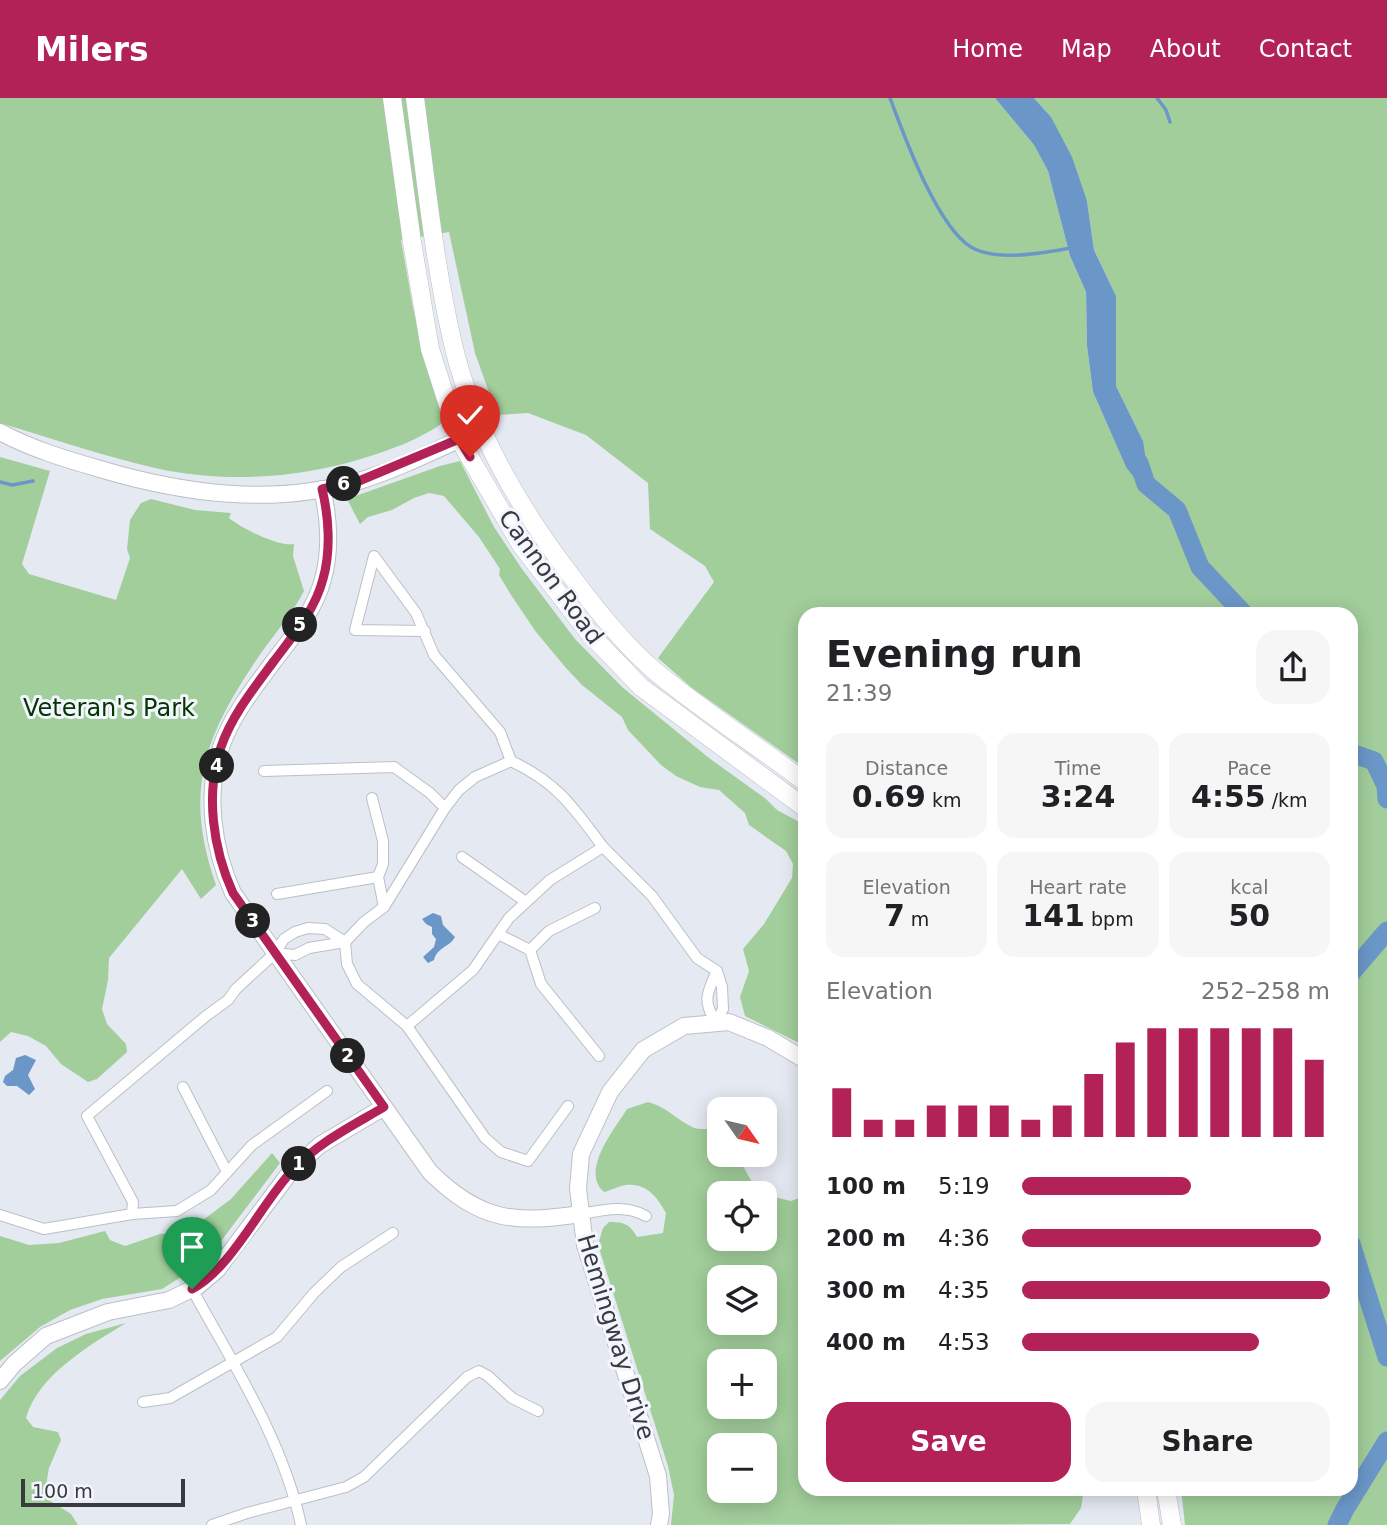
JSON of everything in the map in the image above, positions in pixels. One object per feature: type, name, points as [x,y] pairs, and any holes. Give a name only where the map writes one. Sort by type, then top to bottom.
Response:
[{"type":"main road","name":"Cannon Road","points":[[392,98],[430,349],[456,441],[521,545],[589,633],[641,687],[798,803]]},
{"type":"main road","name":"Cannon Road","points":[[415,98],[434,238],[453,342],[482,429],[515,496],[538,533],[604,620],[655,671],[798,777]]},
{"type":"main road","points":[[1147,1496],[1151,1525]]},
{"type":"main road","points":[[1167,1496],[1171,1525]]},
{"type":"street","points":[[0,432],[33,449],[111,473],[196,492],[253,496],[322,489],[359,481],[482,429]]},
{"type":"street","points":[[0,446],[33,449]]},
{"type":"street","points":[[322,489],[328,541],[323,581],[312,606],[296,631],[243,702],[221,747],[213,798],[216,839],[225,877],[233,893],[430,1172],[452,1194],[493,1215],[520,1219],[581,1214],[612,1208],[636,1210],[646,1216]]},
{"type":"street","points":[[425,631],[355,630],[374,556],[416,613],[425,631],[434,655],[500,732],[511,761],[549,782],[566,798],[603,847],[652,896],[697,958],[717,971],[707,992],[708,1011],[716,1022]]},
{"type":"street","points":[[275,953],[295,955],[309,948],[345,942],[364,922],[384,907],[459,790],[475,777],[511,761]]},
{"type":"street","points":[[264,771],[394,767],[430,793],[445,808]]},
{"type":"street","points":[[372,798],[383,841],[383,864],[378,877],[384,907]]},
{"type":"street","points":[[407,1026],[472,970],[509,918],[550,880],[603,847]]},
{"type":"street","points":[[462,857],[526,902]]},
{"type":"street","points":[[277,894],[378,877]]},
{"type":"street","points":[[530,950],[549,931],[595,908]]},
{"type":"street","points":[[132,1214],[133,1202],[88,1116],[228,1000],[236,989],[275,953],[284,939],[295,932],[325,929],[345,942]]},
{"type":"street","points":[[498,934],[530,950],[541,984],[599,1056]]},
{"type":"street","points":[[345,942],[347,964],[357,984],[407,1026],[485,1138],[501,1152],[528,1161],[568,1106]]},
{"type":"street","name":"Hemingway Drive","points":[[659,1525],[661,1514],[658,1476],[585,1245],[578,1189],[581,1154],[610,1092],[643,1050],[684,1026],[729,1022],[768,1038],[798,1056]]},
{"type":"street","points":[[183,1087],[228,1172]]},
{"type":"street","points":[[0,1214],[44,1229],[132,1214],[177,1211],[211,1190],[252,1145],[327,1091]]},
{"type":"street","points":[[0,1381],[14,1364],[46,1336],[108,1312],[169,1300],[192,1289],[217,1270],[291,1171],[320,1145],[384,1107]]},
{"type":"street","points":[[143,1402],[170,1398],[277,1337],[314,1293],[341,1267],[393,1233]]},
{"type":"street","points":[[192,1289],[260,1412],[296,1500],[302,1525]]},
{"type":"street","points":[[212,1525],[346,1487],[364,1478],[467,1377],[479,1371],[512,1398],[538,1411]]},
{"type":"green space","points":[[0,98],[995,98],[1034,145],[1048,171],[1070,256],[1086,292],[1087,346],[1093,392],[1126,467],[1143,441],[1116,386],[1116,296],[1094,250],[1087,201],[1051,117],[1034,98],[1387,98],[1387,1525],[1185,1525],[1182,1496],[1358,1496],[1358,607],[798,607],[798,763],[692,688],[658,658],[714,582],[705,566],[650,529],[648,483],[586,435],[528,413],[497,415],[475,353],[449,232],[401,240],[413,308],[444,422],[404,444],[361,459],[310,471],[258,477],[206,476],[155,468],[0,423]]},
{"type":"green space","name":"Veteran's Park","points":[[0,457],[50,471],[22,564],[29,574],[116,600],[130,558],[127,549],[130,520],[141,503],[151,499],[195,510],[231,513],[229,518],[242,527],[279,543],[294,544],[293,556],[304,591],[242,682],[214,736],[205,763],[201,819],[206,851],[216,885],[201,899],[182,869],[109,958],[102,1009],[107,1024],[126,1044],[127,1052],[97,1079],[88,1082],[61,1064],[46,1046],[28,1036],[11,1032],[0,1042]]},
{"type":"green space","points":[[460,461],[494,527],[522,569],[575,639],[622,687],[777,810],[798,821],[798,1042],[745,1016],[740,997],[749,971],[743,949],[764,924],[792,878],[793,864],[786,851],[749,825],[745,813],[719,790],[700,787],[676,776],[661,765],[628,730],[622,717],[582,685],[536,632],[499,575],[500,569],[479,537],[444,496],[429,493],[414,498],[392,510],[368,517],[360,524],[347,499]]},
{"type":"green space","points":[[648,1102],[660,1106],[692,1127],[707,1129],[707,1167],[744,1167],[751,1181],[707,1181],[707,1251],[777,1251],[777,1198],[791,1201],[798,1198],[798,1496],[1083,1496],[1081,1508],[1070,1524],[671,1525],[674,1495],[668,1466],[598,1245],[603,1228],[609,1222],[626,1225],[637,1237],[663,1233],[666,1213],[650,1192],[640,1186],[623,1186],[604,1192],[596,1173],[602,1150],[627,1109]]},
{"type":"green space","points":[[272,1153],[280,1163],[206,1261],[162,1289],[102,1299],[70,1310],[40,1327],[0,1361],[0,1236],[29,1245],[59,1243],[105,1231],[110,1240],[125,1246],[160,1234],[187,1232],[231,1199]]},
{"type":"green space","points":[[126,1323],[82,1351],[53,1375],[32,1402],[26,1418],[33,1427],[58,1432],[61,1440],[49,1468],[44,1497],[71,1514],[78,1525],[0,1525],[0,1400],[20,1376],[57,1348],[86,1334]]},
{"type":"water","points":[[995,98],[1034,98],[1051,117],[1072,157],[1087,201],[1094,250],[1116,296],[1116,386],[1143,441],[1152,501],[1126,467],[1093,392],[1087,346],[1086,292],[1070,256],[1048,171],[1034,145]]},
{"type":"water","points":[[433,913],[441,916],[443,925],[455,937],[428,963],[423,957],[434,947],[436,939],[432,934],[432,927],[422,919]]},
{"type":"water","points":[[25,1055],[36,1060],[28,1075],[35,1089],[29,1095],[17,1086],[7,1086],[3,1082],[5,1076],[13,1070],[16,1058]]},
{"type":"waterway","points":[[890,98],[934,201],[958,236],[971,247],[981,252],[1007,255],[1071,248]]},
{"type":"waterway","points":[[1157,98],[1166,110],[1170,122]]},
{"type":"waterway","points":[[1139,463],[1146,484],[1177,510],[1200,567],[1237,607]]},
{"type":"waterway","points":[[0,482],[12,485],[33,481]]},
{"type":"waterway","points":[[1358,755],[1374,761],[1386,786],[1387,799]]},
{"type":"waterway","points":[[1358,965],[1387,931]]},
{"type":"waterway","points":[[1358,1266],[1387,1357]]},
{"type":"waterway","points":[[1358,1488],[1387,1441]]},
{"type":"waterway","points":[[1337,1525],[1353,1496]]},
{"type":"route","points":[[192,1289],[217,1270],[291,1171],[320,1145],[384,1107],[233,893],[225,877],[216,839],[213,798],[221,747],[243,702],[296,631],[312,606],[323,581],[328,541],[322,489],[359,481],[459,439],[470,457]]}]
